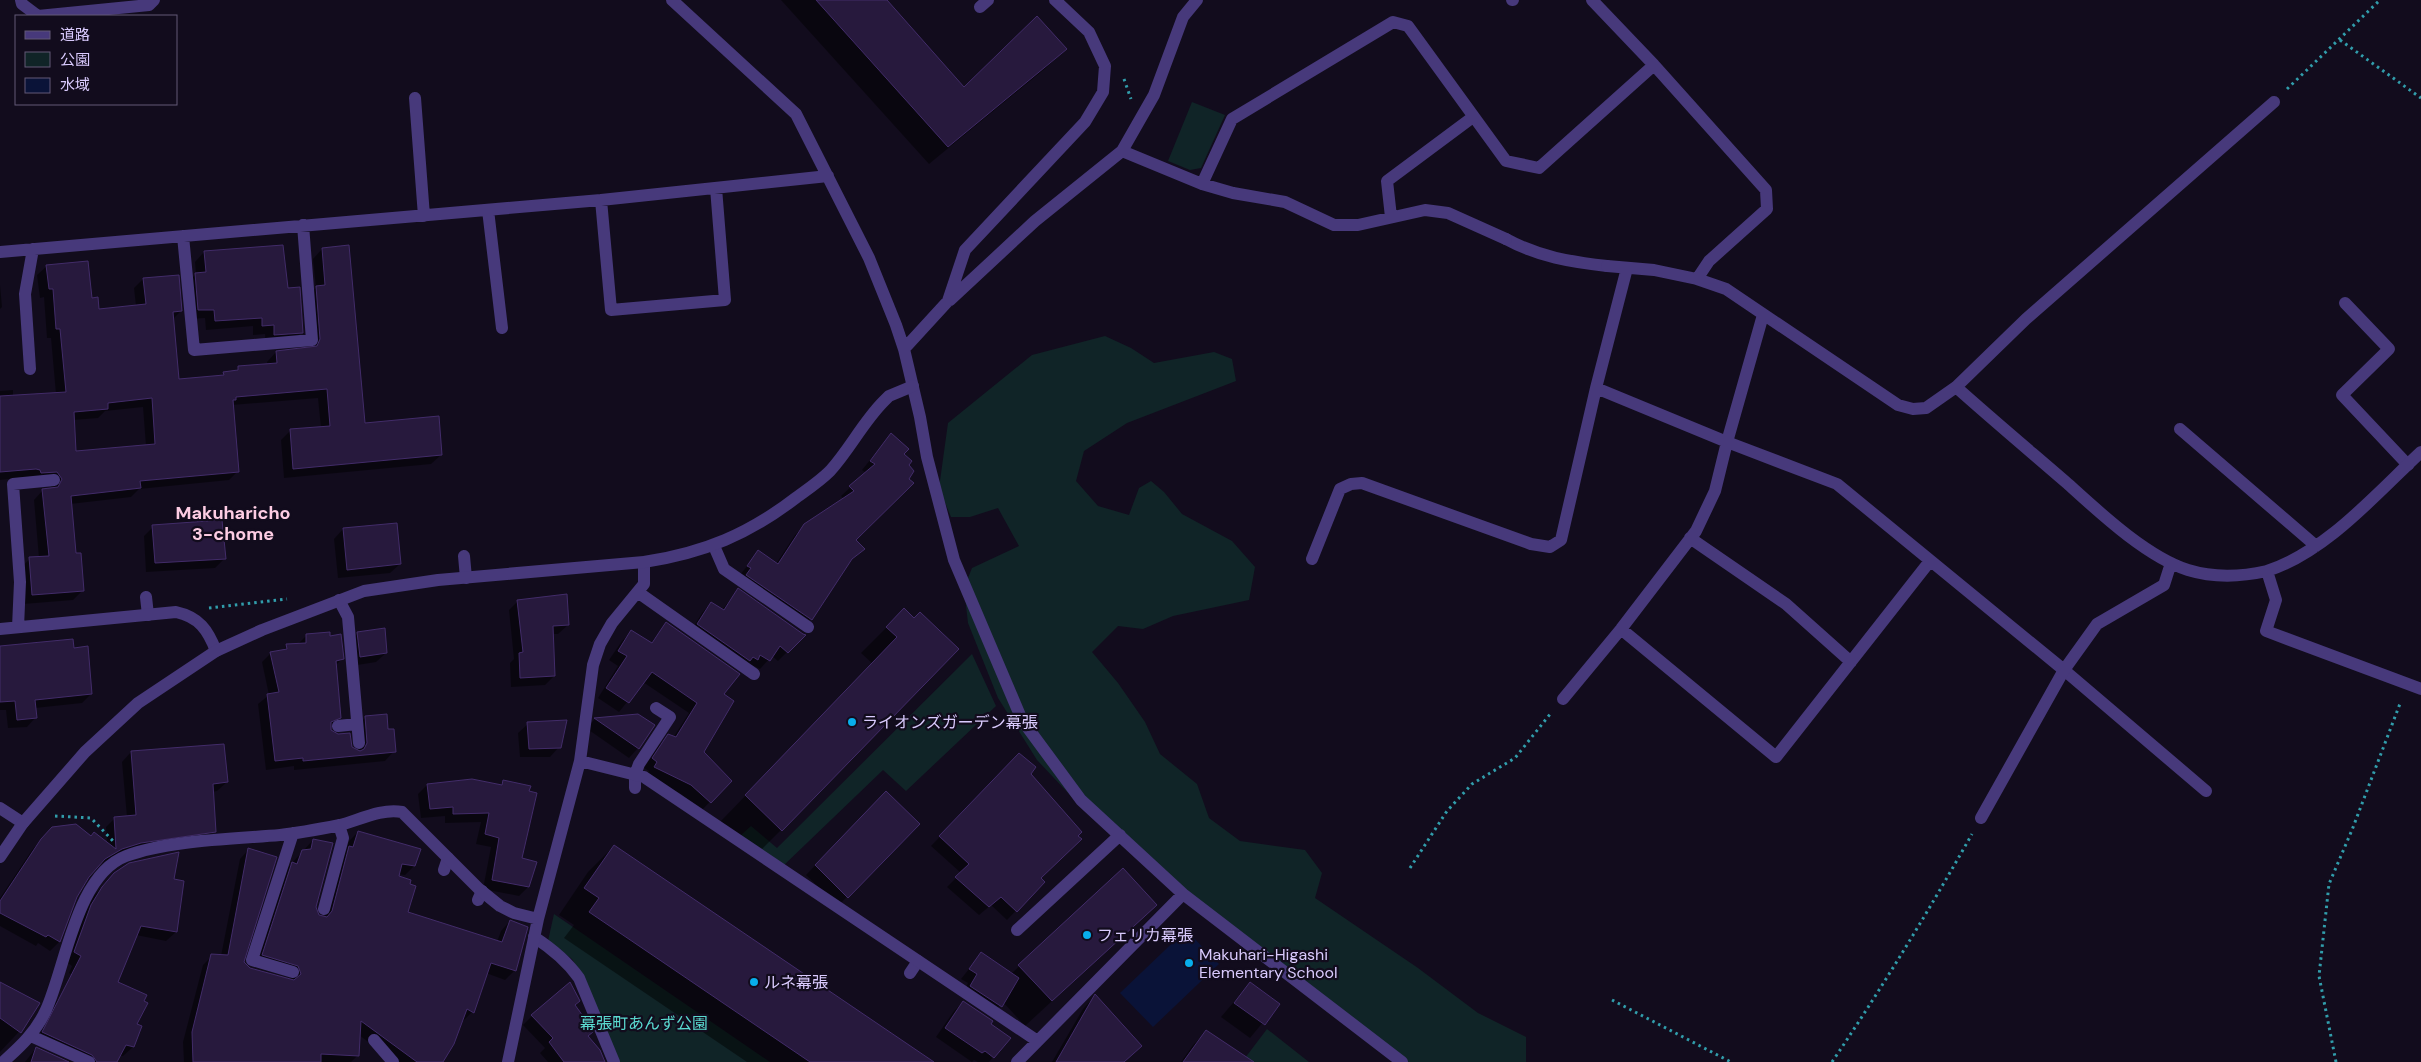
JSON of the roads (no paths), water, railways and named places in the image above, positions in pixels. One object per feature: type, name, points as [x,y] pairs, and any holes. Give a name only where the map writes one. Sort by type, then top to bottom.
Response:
[{"type":"street","points":[[21,0],[22,4],[37,15]]},
{"type":"street","points":[[48,15],[149,5],[154,0]]},
{"type":"street","points":[[672,0],[796,114],[869,258],[904,349],[927,457],[954,560],[1022,720],[1081,800],[1183,894],[1402,1062]]},
{"type":"street","points":[[948,301],[965,250],[1085,122],[1103,92],[1105,66],[1089,32],[1055,0]]},
{"type":"street","points":[[904,349],[948,301],[1035,221],[1122,151],[1154,95],[1183,17],[1197,0]]},
{"type":"street","points":[[1592,0],[1654,64],[1766,190],[1766,209],[1709,261],[1697,279]]},
{"type":"street","points":[[1202,184],[1232,119],[1393,22],[1408,26],[1506,161],[1539,168],[1654,64]]},
{"type":"street","points":[[414,98],[424,216]]},
{"type":"street","points":[[1122,151],[1202,184],[1233,193],[1285,202],[1334,225],[1358,225],[1425,210],[1448,213],[1506,238],[1524,249],[1546,257],[1607,266],[1654,270],[1697,279],[1726,289],[1898,405],[1912,409],[1926,408],[1956,387],[2026,319],[2274,102]]},
{"type":"street","points":[[1391,217],[1387,181],[1473,117]]},
{"type":"street","points":[[0,252],[601,200],[828,176]]},
{"type":"street","points":[[601,200],[612,310],[725,300],[716,188]]},
{"type":"street","points":[[488,210],[502,328]]},
{"type":"street","points":[[183,236],[194,350],[312,340],[303,225]]},
{"type":"street","points":[[30,370],[25,294],[34,249]]},
{"type":"street","points":[[1312,559],[1340,489],[1351,484],[1362,483],[1531,544],[1550,547],[1561,540],[1596,388],[1627,268]]},
{"type":"street","points":[[2345,303],[2389,348],[2342,395],[2408,465]]},
{"type":"street","points":[[1563,699],[1690,538],[1715,490],[1763,315]]},
{"type":"street","points":[[0,857],[23,823],[85,752],[138,703],[216,651],[262,630],[364,591],[438,580],[644,562],[714,546],[766,519],[814,484],[837,463],[884,401],[890,396],[913,386]]},
{"type":"street","points":[[1956,387],[2108,519],[2171,563],[2188,570],[2221,576],[2246,576],[2266,571],[2286,564],[2316,546],[2360,511],[2421,452]]},
{"type":"street","points":[[1596,388],[1836,484],[2064,670],[2206,791]]},
{"type":"street","points":[[2180,429],[2316,546]]},
{"type":"street","points":[[18,627],[20,582],[13,484],[54,480]]},
{"type":"street","points":[[1690,538],[1786,604],[1851,662]]},
{"type":"street","points":[[714,546],[724,569],[808,627]]},
{"type":"street","points":[[464,556],[466,578]]},
{"type":"street","points":[[1620,629],[1776,757],[1930,561]]},
{"type":"street","points":[[508,1062],[538,918],[580,761],[593,665],[600,644],[612,624],[639,593],[645,577],[644,562]]},
{"type":"street","points":[[1980,818],[2064,670],[2097,624],[2164,585],[2171,563]]},
{"type":"street","points":[[2266,571],[2276,600],[2266,631],[2406,685],[2421,689]]},
{"type":"street","points":[[639,593],[754,674]]},
{"type":"street","points":[[146,597],[148,615]]},
{"type":"street","points":[[339,600],[348,617],[359,743]]},
{"type":"street","points":[[0,629],[176,612],[186,614],[200,622],[210,635],[216,651]]},
{"type":"street","points":[[635,788],[635,775],[639,764],[670,717],[656,708]]},
{"type":"street","points":[[338,726],[357,724]]},
{"type":"street","points":[[580,761],[644,777],[1036,1040]]},
{"type":"street","points":[[0,808],[23,823]]},
{"type":"street","points":[[3,1062],[31,1036],[46,1009],[81,907],[95,883],[110,865],[125,856],[195,842],[293,833],[339,825],[392,810],[402,812],[446,864],[480,896],[514,913],[538,918]]},
{"type":"street","points":[[324,909],[343,838],[339,825]]},
{"type":"street","points":[[293,833],[252,960],[293,972]]},
{"type":"street","points":[[1017,930],[1120,835]]},
{"type":"street","points":[[1017,1062],[1036,1040],[1183,894]]},
{"type":"street","points":[[534,937],[572,968],[579,978],[614,1062]]},
{"type":"street","points":[[910,973],[918,961]]},
{"type":"street","points":[[31,1036],[89,1062]]},
{"type":"street","points":[[374,1040],[393,1062]]},
{"type":"water","points":[[1186,930],[1219,964],[1153,1027],[1120,993]]},
{"type":"place","name":"ライオンズガーデン幕張","points":[[852,722]]},
{"type":"place","name":"フェリカ幕張","points":[[1087,935]]},
{"type":"place","name":"Makuhari-Higashi Elementary School","points":[[1189,963]]},
{"type":"place","name":"ルネ幕張","points":[[754,982]]},
{"type":"district","name":"Makuharicho 3-chome","points":[[233,523]]},
{"type":"park label","name":"幕張町あんず公園","points":[[644,1023]]}]
